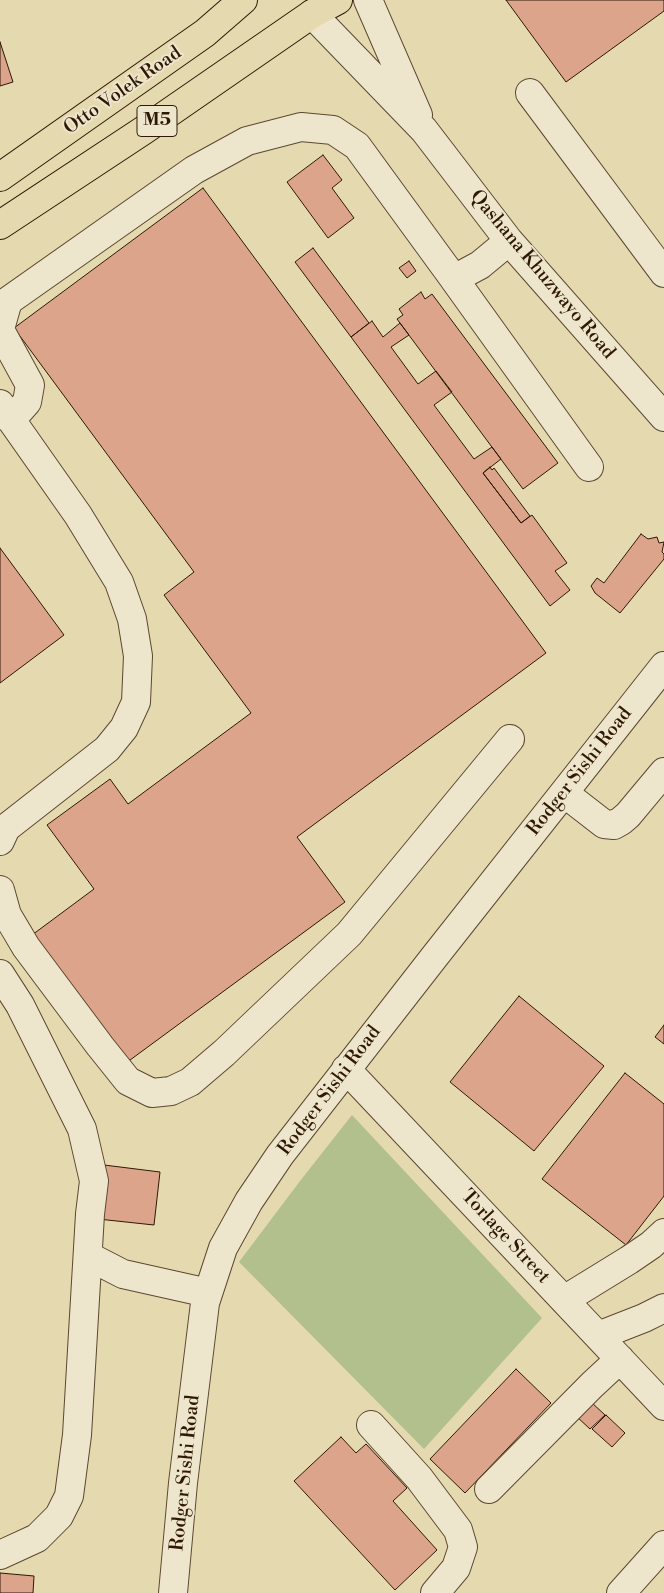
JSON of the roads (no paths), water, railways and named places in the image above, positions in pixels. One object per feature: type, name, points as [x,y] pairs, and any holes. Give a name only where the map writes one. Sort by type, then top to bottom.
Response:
[{"type":"main road","name":"Otto Volek Road","points":[[0,177],[205,33],[243,0]]},
{"type":"main road","name":"M5","points":[[0,225],[144,130],[309,7],[338,0]]},
{"type":"street","name":"Qashana Khuzwayo Road","points":[[368,0],[424,130]]},
{"type":"street","name":"Qashana Khuzwayo Road","points":[[309,7],[424,130],[509,241],[664,417]]},
{"type":"street","points":[[530,93],[664,273]]},
{"type":"street","points":[[0,841],[6,828],[107,749],[124,728],[136,702],[138,656],[132,619],[120,582],[78,515],[6,412],[27,402],[30,385],[0,330],[8,301],[194,170],[247,141],[301,127],[333,130],[357,146],[589,467]]},
{"type":"street","points":[[454,279],[480,265],[509,241]]},
{"type":"street","name":"Rodger Sishi Road","points":[[173,1593],[183,1483],[204,1313],[222,1248],[249,1201],[280,1156],[346,1069],[664,666]]},
{"type":"street","points":[[0,890],[7,915],[26,947],[128,1081],[152,1093],[171,1091],[190,1082],[224,1053],[348,934],[510,739]]},
{"type":"street","points":[[564,793],[604,824],[614,825],[628,815],[664,772]]},
{"type":"street","points":[[0,974],[20,1005],[82,1129],[94,1181],[77,1435],[69,1496],[59,1516],[37,1538],[0,1555]]},
{"type":"street","name":"Torlage Street","points":[[346,1069],[664,1406]]},
{"type":"street","points":[[564,1300],[629,1260],[651,1245],[664,1232]]},
{"type":"street","points":[[88,1256],[122,1274],[208,1293]]},
{"type":"street","points":[[598,1336],[664,1308]]},
{"type":"street","points":[[489,1489],[592,1384],[620,1359]]},
{"type":"street","points":[[371,1425],[419,1478],[458,1530],[463,1547],[456,1568],[435,1593]]},
{"type":"street","points":[[621,1593],[664,1546]]}]
